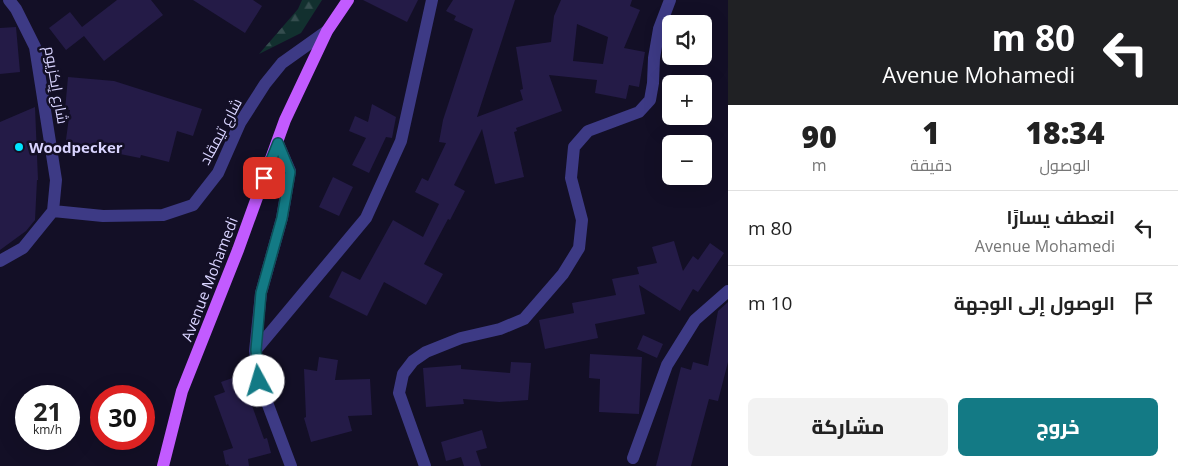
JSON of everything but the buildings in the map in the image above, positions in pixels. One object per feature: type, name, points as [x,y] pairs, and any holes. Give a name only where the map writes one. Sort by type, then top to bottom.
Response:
[{"type":"main road","name":"Avenue Mohamedi","points":[[163,466],[182,391],[278,143],[285,120],[327,32],[348,0]]},
{"type":"street","name":"شارع إيكزيوم","points":[[10,0],[35,47],[56,180],[53,211]]},
{"type":"street","points":[[256,350],[366,218],[400,141],[432,0]]},
{"type":"street","points":[[425,466],[399,393],[402,374],[413,361],[426,352],[461,338],[500,329],[524,319],[563,274],[579,248],[582,220],[572,178],[574,147],[588,131],[639,112],[650,100],[654,83],[654,58],[659,29],[670,0]]},
{"type":"street","name":"شارع تيمقاد","points":[[53,211],[103,216],[163,215],[193,205],[218,173],[240,124],[276,70],[282,63],[327,32]]},
{"type":"street","points":[[278,143],[290,172],[282,218],[261,293],[256,350],[259,381],[291,466]]},
{"type":"street","points":[[0,262],[23,248],[53,211]]},
{"type":"street","points":[[633,458],[667,365],[695,320],[728,291]]},
{"type":"green space","points":[[302,0],[322,0],[301,33],[259,54],[298,9]]},
{"type":"place","name":"Woodpecker","points":[[19,147]]},
{"type":"route","points":[[259,381],[256,350],[261,293],[282,218],[290,172],[278,143],[264,178]]}]
